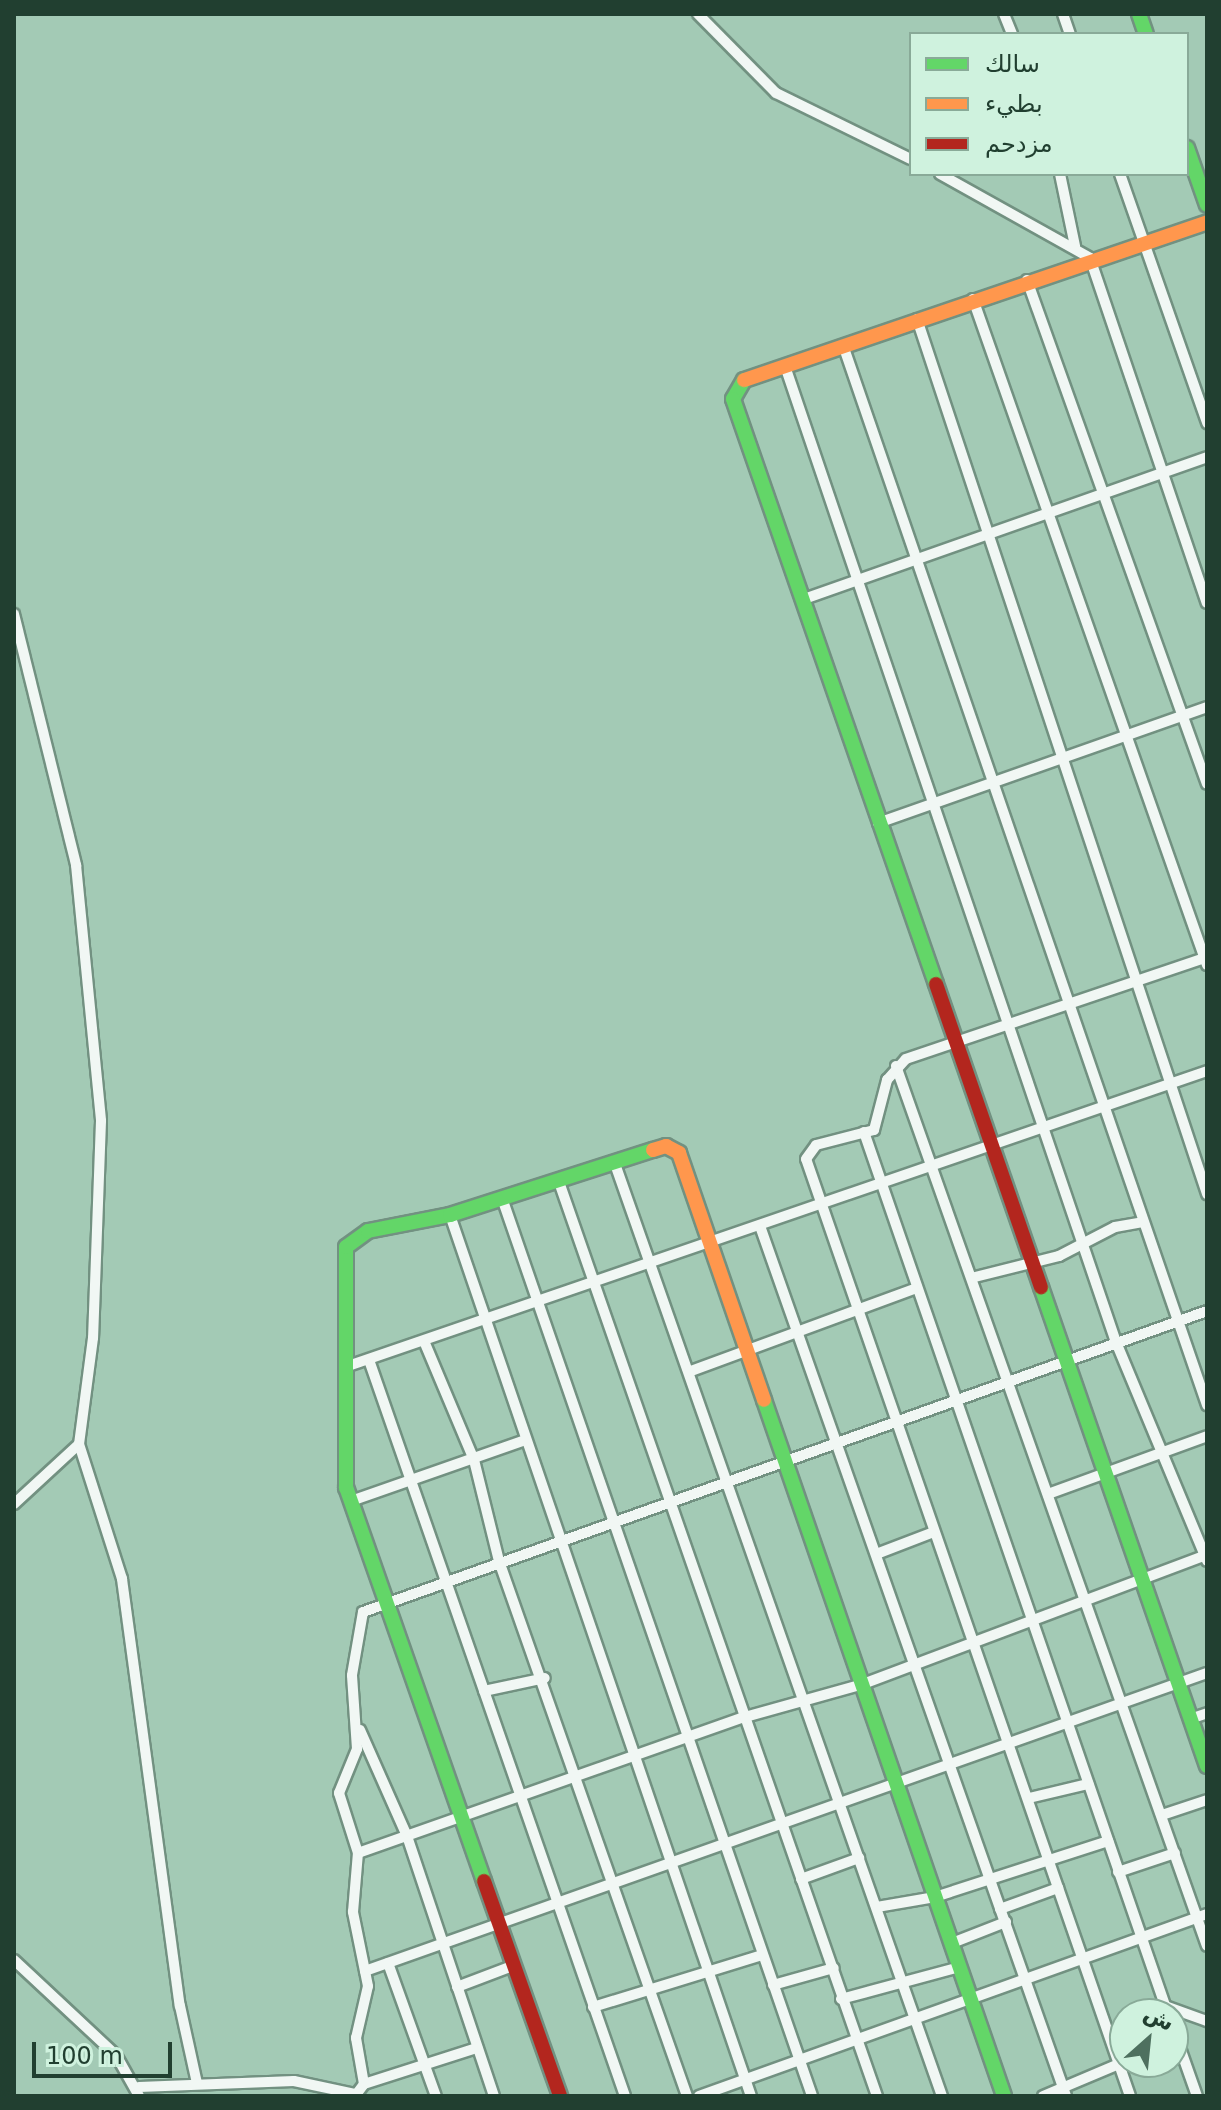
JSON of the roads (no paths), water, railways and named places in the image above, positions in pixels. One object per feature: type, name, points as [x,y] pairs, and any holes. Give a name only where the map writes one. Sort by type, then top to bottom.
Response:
[{"type":"street","points":[[698,14],[776,93],[909,158]]},
{"type":"street","points":[[1189,154],[1207,205]]},
{"type":"street","points":[[944,176],[1075,246],[1090,258],[1207,603]]},
{"type":"street","points":[[1060,176],[1075,246]]},
{"type":"street","points":[[1121,176],[1207,423]]},
{"type":"street","points":[[1207,222],[1142,239],[742,381],[733,399],[991,1146],[1110,1475],[1141,1578],[1207,1766]]},
{"type":"street","points":[[1027,280],[1108,493],[1207,784]]},
{"type":"street","points":[[973,299],[1051,513],[1206,960],[1010,1020],[954,1040],[896,1066],[876,1127],[809,1150],[819,1206],[1010,1741],[1048,1862],[1109,2036]]},
{"type":"street","points":[[917,319],[992,534],[1062,758],[1206,1187]]},
{"type":"street","points":[[843,345],[990,784],[1207,1405]]},
{"type":"street","points":[[358,1853],[745,1717],[863,1684],[919,1663],[971,1638],[1090,1602],[1141,1578],[1206,1557],[1116,1342],[1047,1126],[785,366]]},
{"type":"street","points":[[804,599],[1207,457]]},
{"type":"street","points":[[14,614],[76,865],[101,1121],[93,1338],[79,1444],[122,1579],[180,2006],[197,2083]]},
{"type":"street","points":[[878,823],[1207,707]]},
{"type":"street","points":[[896,1066],[975,1277],[1175,1853],[1202,1916],[1207,1946]]},
{"type":"street","points":[[348,1366],[1207,1071]]},
{"type":"street","points":[[864,1132],[951,1400],[1163,1998]]},
{"type":"street","points":[[560,2096],[351,1501],[346,1247],[368,1231],[450,1215],[614,1161],[674,1148],[786,1458],[1004,2096]]},
{"type":"street","points":[[614,1161],[654,1262],[942,2096]]},
{"type":"street","points":[[558,1179],[745,1717],[786,1821],[801,1879],[877,2096]]},
{"type":"street","points":[[502,1198],[616,1520],[812,2096]]},
{"type":"street","points":[[450,1215],[558,1540],[751,2096]]},
{"type":"street","points":[[975,1277],[1143,1222]]},
{"type":"street","points":[[760,1226],[919,1663],[1064,2092]]},
{"type":"street","points":[[691,1371],[914,1289]]},
{"type":"street","points":[[494,2096],[407,1836],[359,1728],[352,1675],[360,1621],[385,1602],[728,1478],[1207,1311]]},
{"type":"street","points":[[424,1341],[474,1460],[499,1561],[545,1678],[611,1881],[687,2096]]},
{"type":"street","points":[[369,1360],[625,2096]]},
{"type":"street","points":[[1048,1494],[1110,1475],[1207,1436]]},
{"type":"street","points":[[351,1501],[525,1440]]},
{"type":"street","points":[[14,1504],[79,1444]]},
{"type":"street","points":[[879,1553],[934,1532]]},
{"type":"street","points":[[365,1971],[500,1919],[1207,1673]]},
{"type":"street","points":[[484,1691],[545,1678]]},
{"type":"street","points":[[1190,1719],[1207,1713]]},
{"type":"street","points":[[359,1728],[339,1793],[358,1853],[353,1912],[368,1996],[356,2038],[364,2084]]},
{"type":"street","points":[[1029,1798],[1088,1784]]},
{"type":"street","points":[[1162,1815],[1207,1800]]},
{"type":"street","points":[[877,1907],[935,1897],[1108,1841]]},
{"type":"street","points":[[1118,1872],[1175,1853]]},
{"type":"street","points":[[801,1879],[859,1858]]},
{"type":"street","points":[[1000,1909],[1058,1888]]},
{"type":"street","points":[[699,2096],[1083,1962],[1202,1916]]},
{"type":"street","points":[[952,1943],[1006,1922]]},
{"type":"street","points":[[593,2007],[762,1955]]},
{"type":"street","points":[[14,1960],[139,2092],[197,2083],[294,2081],[355,2095],[364,2084],[477,2048]]},
{"type":"street","points":[[388,1963],[436,2096]]},
{"type":"street","points":[[457,1987],[515,1965]]},
{"type":"street","points":[[841,1999],[905,1985],[960,1967]]},
{"type":"street","points":[[773,1985],[834,1968]]},
{"type":"street","points":[[1043,2096],[1064,2092],[1109,2069]]},
{"type":"street","points":[[1189,2073],[1197,2096]]}]
